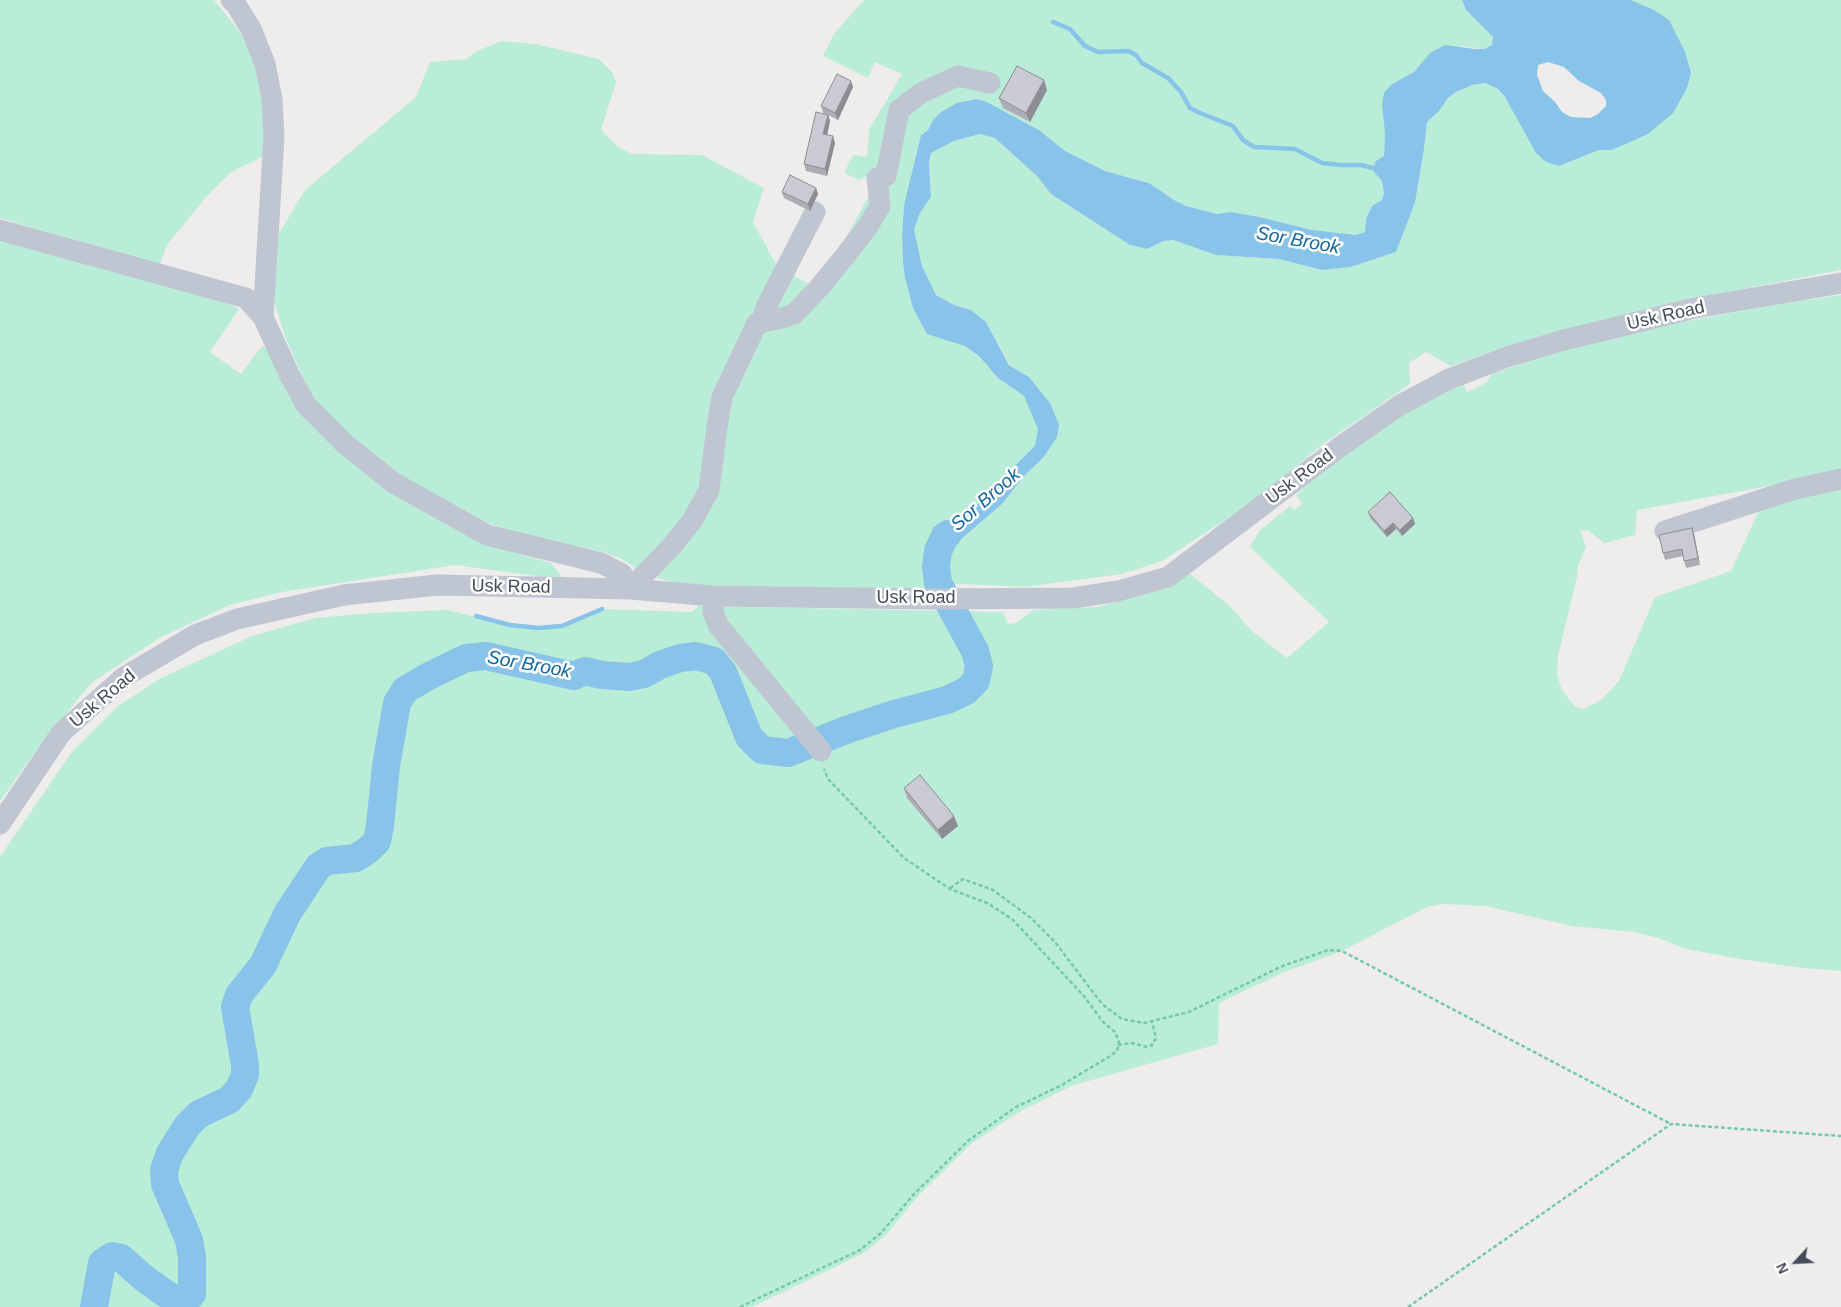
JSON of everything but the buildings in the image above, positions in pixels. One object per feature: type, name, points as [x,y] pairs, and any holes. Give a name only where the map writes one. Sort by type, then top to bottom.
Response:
[{"type":"street","points":[[232,0],[251,29],[266,64],[272,99],[274,137],[263,317]]},
{"type":"street","points":[[0,230],[246,298],[263,317],[290,376],[306,405],[345,444],[394,483],[487,535],[601,563],[622,574],[630,589],[671,547],[692,521],[709,490],[716,427],[722,397],[758,324],[794,314],[818,289],[868,226],[880,206],[877,178],[886,176],[898,110],[921,93],[958,76],[990,83]]},
{"type":"street","points":[[761,323],[767,305],[814,212]]},
{"type":"street","name":"Usk Road","points":[[0,824],[61,733],[124,677],[195,635],[237,619],[354,594],[437,585],[630,589],[713,596],[935,599],[1073,598],[1118,591],[1168,577],[1341,446],[1400,406],[1449,379],[1507,357],[1560,341],[1695,308],[1841,283]]},
{"type":"street","points":[[1665,531],[1795,489],[1841,479]]},
{"type":"street","points":[[713,596],[713,612],[718,626],[822,751]]},
{"type":"path","points":[[740,1307],[860,1250],[882,1233],[914,1194],[969,1140],[1016,1107],[1060,1086],[1107,1058],[1117,1051],[1119,1042],[1115,1032],[1104,1022],[1084,996],[1012,919],[987,903],[950,889],[904,858],[828,779],[822,765],[822,751]]},
{"type":"path","points":[[950,889],[963,879],[993,890],[1031,918],[1055,942],[1102,1004],[1122,1019],[1144,1023],[1189,1012],[1280,967],[1328,950],[1342,951],[1671,1124],[1841,1136]]},
{"type":"path","points":[[1118,1046],[1132,1043],[1147,1048],[1152,1045],[1156,1038],[1151,1021]]},
{"type":"path","points":[[1408,1307],[1671,1124]]},
{"type":"green space","points":[[0,0],[214,0],[240,32],[254,62],[263,93],[264,156],[231,172],[207,196],[167,245],[159,266],[0,218]]},
{"type":"green space","points":[[864,0],[1462,0],[1466,10],[1493,37],[1492,45],[1485,49],[1460,46],[1431,53],[1414,72],[1392,84],[1385,133],[1384,156],[1376,161],[1374,172],[1382,181],[1384,193],[1382,200],[1372,206],[1366,219],[1365,232],[1356,236],[1312,230],[1231,212],[1217,214],[1186,206],[1149,183],[1105,171],[1065,151],[1039,130],[985,101],[968,100],[933,120],[928,130],[921,135],[904,205],[903,262],[913,308],[950,341],[965,346],[979,356],[998,378],[1024,396],[1039,429],[1035,446],[998,482],[990,495],[934,535],[936,567],[952,547],[1002,504],[1024,476],[1043,458],[1050,403],[1029,377],[1010,365],[986,322],[971,310],[954,305],[936,295],[922,266],[914,229],[920,213],[931,197],[929,163],[931,153],[954,141],[981,134],[995,138],[1037,176],[1051,194],[1130,245],[1147,249],[1164,241],[1173,240],[1216,255],[1279,259],[1322,270],[1351,267],[1396,252],[1415,203],[1427,121],[1456,92],[1472,85],[1485,83],[1498,89],[1559,166],[1599,150],[1612,150],[1628,142],[1654,10],[1631,0],[1841,0],[1841,270],[1723,293],[1502,348],[1451,366],[1426,352],[1409,363],[1410,384],[1322,445],[1253,502],[1162,561],[1122,574],[1025,587],[938,583],[941,589],[681,585],[645,574],[622,559],[603,552],[514,533],[461,512],[371,456],[312,399],[284,334],[273,297],[277,237],[305,190],[416,97],[430,62],[467,59],[475,52],[501,41],[536,44],[599,59],[612,72],[616,82],[601,130],[617,146],[631,154],[702,155],[764,188],[753,222],[777,266],[818,289],[877,181],[870,175],[859,180],[844,173],[853,155],[867,157],[869,130],[902,74],[875,62],[868,78],[823,56],[834,34]]},
{"type":"green space","points":[[0,240],[223,300],[239,309],[210,352],[241,374],[262,346],[272,352],[310,424],[522,555],[551,563],[564,580],[455,565],[282,592],[230,605],[161,637],[91,683],[36,751],[0,801]]},
{"type":"green space","points":[[1841,295],[1841,473],[1637,510],[1635,535],[1604,543],[1588,530],[1580,531],[1586,547],[1578,566],[1558,656],[1557,675],[1562,690],[1576,707],[1583,709],[1601,700],[1619,681],[1655,597],[1731,571],[1759,511],[1841,484],[1841,971],[1802,968],[1740,959],[1686,949],[1659,938],[1633,932],[1572,926],[1485,906],[1444,904],[1427,907],[1342,951],[1282,973],[1219,1003],[1218,1044],[1071,1086],[1019,1112],[972,1143],[918,1196],[886,1235],[862,1254],[752,1307],[0,1307],[0,857],[71,753],[118,706],[161,678],[252,636],[316,618],[372,613],[447,610],[510,625],[538,628],[562,626],[602,609],[692,612],[698,606],[1003,612],[1008,624],[1016,623],[1033,610],[1099,607],[1152,590],[1190,574],[1229,605],[1252,631],[1287,658],[1329,622],[1250,547],[1260,530],[1290,506],[1295,510],[1302,504],[1296,495],[1347,449],[1402,414],[1463,383],[1467,392],[1486,383],[1492,374],[1556,352],[1672,324],[1779,304]]},
{"type":"water","points":[[1462,0],[1631,0],[1654,10],[1669,20],[1685,52],[1691,73],[1687,88],[1673,113],[1648,134],[1612,150],[1599,150],[1559,166],[1546,162],[1536,153],[1505,97],[1498,89],[1485,83],[1472,85],[1456,92],[1448,98],[1439,111],[1427,122],[1415,203],[1396,252],[1351,267],[1322,270],[1279,259],[1216,255],[1173,240],[1164,241],[1147,249],[1130,245],[1051,194],[1037,176],[995,138],[980,134],[954,141],[931,153],[929,163],[931,197],[920,213],[914,229],[922,266],[936,295],[954,305],[971,310],[986,322],[1009,365],[1029,377],[1050,403],[1059,425],[1057,437],[1043,458],[1024,476],[1002,504],[952,547],[936,567],[934,535],[990,495],[998,482],[1035,446],[1038,429],[1024,396],[998,378],[979,356],[965,346],[927,334],[913,308],[903,262],[904,205],[921,135],[928,130],[933,120],[941,112],[957,103],[976,99],[985,101],[1039,130],[1065,151],[1105,171],[1149,183],[1186,206],[1217,214],[1231,212],[1312,230],[1356,235],[1365,232],[1366,219],[1372,206],[1382,200],[1384,193],[1382,181],[1373,168],[1376,161],[1384,156],[1385,133],[1382,104],[1384,93],[1392,84],[1414,72],[1430,53],[1445,45],[1485,49],[1492,45],[1493,37],[1466,10]],"holes":[[[1548,62],[1564,67],[1579,81],[1601,93],[1606,100],[1606,106],[1598,114],[1590,118],[1571,117],[1562,112],[1555,102],[1543,91],[1537,75],[1538,65]]]},
{"type":"waterway","points":[[1053,22],[1070,29],[1085,46],[1098,52],[1128,51],[1136,55],[1142,63],[1168,78],[1181,92],[1190,108],[1233,126],[1243,140],[1254,147],[1295,149],[1322,163],[1361,165],[1373,168]]},
{"type":"waterway","name":"Sor Brook","points":[[94,1307],[102,1263],[112,1256],[121,1258],[145,1279],[176,1301],[184,1303],[192,1294],[192,1257],[189,1240],[165,1184],[164,1170],[170,1153],[187,1126],[199,1114],[229,1100],[239,1089],[245,1075],[245,1065],[235,1007],[239,995],[263,965],[287,914],[318,867],[327,861],[356,858],[377,841],[386,766],[397,703],[405,690],[466,658],[486,656],[574,676],[585,671],[602,675],[629,677],[644,674],[660,665],[680,658],[696,656],[714,661],[723,672],[749,737],[762,750],[788,753],[846,730],[894,714],[947,700],[966,691],[976,681],[979,666],[975,651],[938,583],[936,567],[938,551],[945,536],[948,534]]},
{"type":"waterway","points":[[476,616],[510,625],[538,628],[562,626],[602,609]]}]
